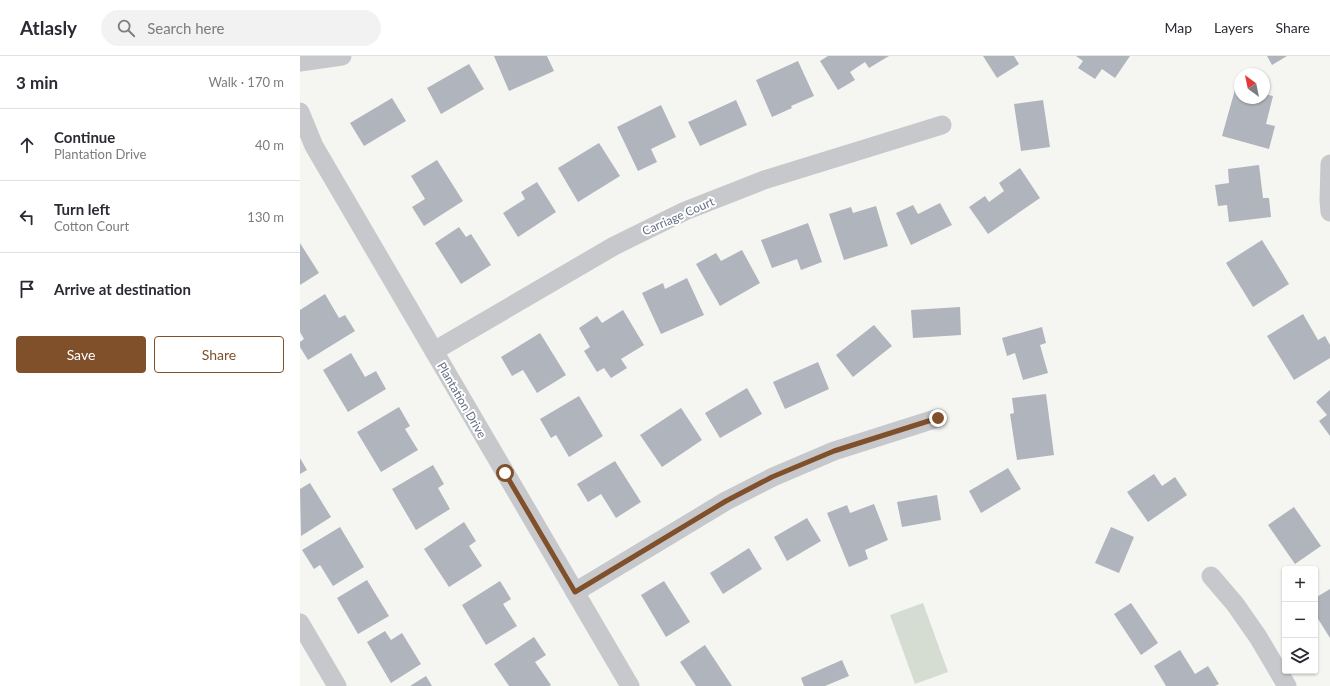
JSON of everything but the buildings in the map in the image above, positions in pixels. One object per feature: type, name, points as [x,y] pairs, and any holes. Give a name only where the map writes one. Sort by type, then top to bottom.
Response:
[{"type":"street","points":[[300,62],[342,56]]},
{"type":"street","name":"Plantation Drive","points":[[300,112],[314,146],[630,686]]},
{"type":"street","name":"Carriage Court","points":[[434,351],[614,246],[685,211],[764,180],[942,125]]},
{"type":"street","points":[[1330,164],[1330,212]]},
{"type":"street","points":[[575,592],[726,501],[772,477],[834,451],[938,418]]},
{"type":"street","points":[[1211,576],[1235,604],[1258,637],[1286,686]]},
{"type":"street","points":[[300,623],[337,686]]},
{"type":"shaded area","points":[[923,603],[948,672],[915,684],[890,615]]},
{"type":"route","points":[[505,473],[575,592],[726,501],[772,477],[834,451],[938,418]]}]
